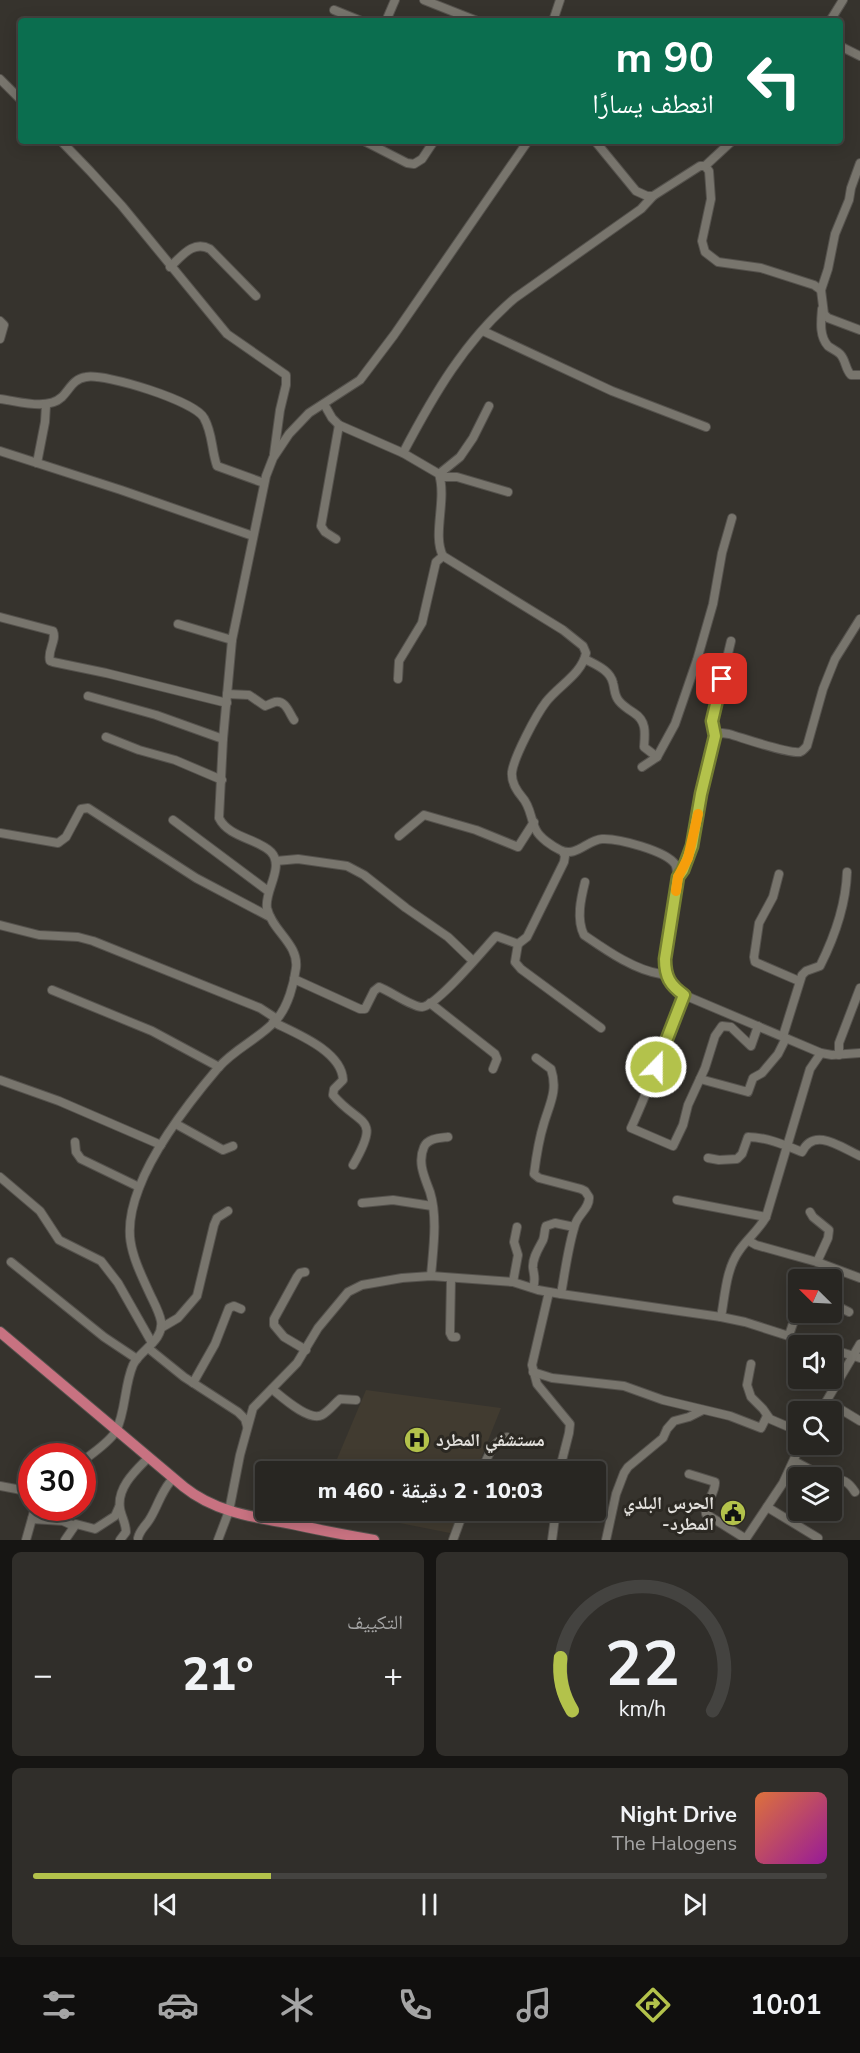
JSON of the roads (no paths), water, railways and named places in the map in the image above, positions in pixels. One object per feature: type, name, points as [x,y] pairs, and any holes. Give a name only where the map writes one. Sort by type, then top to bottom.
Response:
[{"type":"main road","points":[[0,1332],[145,1461],[203,1508],[342,1540]]},
{"type":"main road","points":[[0,1339],[195,1496],[207,1503],[228,1514],[374,1540]]},
{"type":"street","points":[[387,18],[395,0]]},
{"type":"street","points":[[424,0],[469,18]]},
{"type":"street","points":[[554,18],[560,0]]},
{"type":"street","points":[[832,18],[843,0]]},
{"type":"street","points":[[334,10],[354,18]]},
{"type":"street","points":[[843,48],[860,56]]},
{"type":"street","points":[[0,79],[18,97]]},
{"type":"street","points":[[64,144],[122,206],[170,267],[232,338],[286,375],[273,458],[264,483],[232,640],[219,818],[222,824],[273,854],[276,868],[268,891],[267,904],[270,917],[295,955],[296,967],[283,1011],[275,1021],[219,1066],[161,1145],[139,1187],[130,1215],[131,1247],[159,1314],[161,1328]]},
{"type":"street","points":[[370,144],[407,163],[414,164],[423,159],[432,144]]},
{"type":"street","points":[[273,458],[289,434],[309,413],[360,380],[394,335],[526,144]]},
{"type":"street","points":[[597,144],[636,192],[653,196]]},
{"type":"street","points":[[403,453],[453,366],[501,310],[641,209],[653,196],[700,166],[705,166],[729,144]]},
{"type":"street","points":[[860,164],[835,234],[821,290],[821,327],[825,342],[840,354],[851,375],[860,375]]},
{"type":"street","points":[[705,166],[709,171],[711,199],[702,241],[705,252],[718,262],[761,268],[814,285],[821,290]]},
{"type":"street","points":[[170,267],[190,249],[196,245],[203,245],[210,249],[256,296]]},
{"type":"street","points":[[822,307],[828,318],[860,330]]},
{"type":"street","points":[[0,321],[4,326],[0,339]]},
{"type":"street","points":[[483,331],[612,391],[706,427]]},
{"type":"street","points":[[0,399],[46,405],[62,397],[78,379],[87,376],[128,383],[187,404],[199,411],[212,435],[213,456],[217,466],[264,483]]},
{"type":"street","points":[[324,404],[339,425],[403,453],[440,476],[457,477],[508,492]]},
{"type":"street","points":[[37,463],[46,405]]},
{"type":"street","points":[[440,476],[460,457],[474,438],[489,406]]},
{"type":"street","points":[[336,539],[325,532],[321,526],[339,425]]},
{"type":"street","points":[[0,451],[122,490],[253,536]]},
{"type":"street","points":[[440,476],[442,500],[438,541],[443,556],[575,638],[583,646],[586,654],[581,667],[538,713],[512,773],[515,789],[529,807],[535,830],[563,852],[573,852],[601,838],[656,851],[667,856],[676,865],[678,877],[665,971],[668,981],[684,995],[821,1053],[839,1055],[860,1053]]},
{"type":"street","points":[[642,767],[657,757],[675,724],[698,660],[732,518]]},
{"type":"street","points":[[398,679],[399,661],[422,622],[436,562],[443,556]]},
{"type":"street","points":[[0,617],[53,631],[55,636],[49,655],[50,661],[227,699],[249,695],[265,706],[276,702],[282,703],[294,720]]},
{"type":"street","points":[[715,736],[722,733],[729,734],[787,750],[799,752],[803,750],[807,746],[823,689],[835,659],[860,619]]},
{"type":"street","points":[[178,624],[232,640]]},
{"type":"street","points":[[678,877],[688,858],[715,736],[712,721],[731,641]]},
{"type":"street","points":[[585,659],[607,672],[613,682],[618,700],[640,717],[643,723],[644,747],[657,757]]},
{"type":"street","points":[[88,696],[156,715],[223,739]]},
{"type":"street","points":[[106,737],[139,750],[175,760],[222,780]]},
{"type":"street","points":[[0,833],[58,843],[66,837],[81,809],[88,808],[196,878],[270,917]]},
{"type":"street","points":[[399,836],[424,815],[476,830],[518,847],[534,821]]},
{"type":"street","points":[[173,820],[268,891]]},
{"type":"street","points":[[563,852],[564,862],[527,937],[518,944],[515,962],[521,969],[602,1028]]},
{"type":"street","points":[[276,861],[298,859],[347,866],[448,937],[473,961]]},
{"type":"street","points":[[700,1079],[748,1092],[753,1078],[762,1073],[778,1054],[799,981],[806,971],[820,966],[825,955],[847,889],[847,872]]},
{"type":"street","points":[[779,874],[776,891],[759,923],[754,962],[799,981]]},
{"type":"street","points":[[585,882],[580,904],[581,930],[584,935],[650,972],[661,974],[665,971]]},
{"type":"street","points":[[0,925],[39,935],[78,937],[105,945],[260,1008],[275,1021],[318,1046],[341,1070],[343,1080],[334,1089],[333,1095],[362,1119],[366,1129],[364,1146],[353,1165]]},
{"type":"street","points":[[294,979],[360,1009],[365,1009],[377,988],[422,1007],[444,993],[497,934],[518,944]]},
{"type":"street","points":[[839,1055],[839,1043],[860,988]]},
{"type":"street","points":[[52,990],[152,1031],[219,1066]]},
{"type":"street","points":[[684,995],[652,1082],[631,1128],[673,1146],[683,1125],[688,1105],[715,1036],[723,1026],[731,1027],[751,1046],[758,1026]]},
{"type":"street","points":[[430,1003],[495,1054],[498,1059],[494,1070]]},
{"type":"street","points":[[721,1317],[733,1263],[740,1250],[760,1228],[766,1217],[810,1069],[821,1053]]},
{"type":"street","points":[[536,1058],[551,1069],[555,1086],[554,1098],[543,1126],[534,1174],[539,1178],[581,1189],[588,1194],[589,1205],[578,1215],[574,1227],[561,1294]]},
{"type":"street","points":[[0,1080],[59,1101],[161,1145]]},
{"type":"street","points":[[176,1124],[223,1150],[233,1146]]},
{"type":"street","points":[[431,1276],[432,1206],[429,1190],[422,1174],[423,1150],[425,1145],[434,1139],[448,1137]]},
{"type":"street","points":[[708,1158],[737,1159],[742,1154],[748,1137],[755,1137],[802,1152],[806,1144],[816,1138],[860,1156]]},
{"type":"street","points":[[75,1142],[76,1152],[81,1159],[139,1187]]},
{"type":"street","points":[[0,1168],[2,1179],[40,1211],[59,1240],[101,1261],[118,1283],[150,1345],[193,1383],[238,1412],[246,1419],[248,1426]]},
{"type":"street","points":[[362,1203],[393,1200],[432,1206]]},
{"type":"street","points":[[677,1200],[766,1217]]},
{"type":"street","points":[[96,1449],[115,1432],[131,1371],[137,1359],[161,1328],[177,1318],[197,1296],[214,1225],[217,1218],[228,1211]]},
{"type":"street","points":[[810,1212],[829,1230],[828,1238],[817,1262]]},
{"type":"street","points":[[533,1288],[536,1278],[533,1269],[534,1261],[546,1226],[552,1223],[574,1227]]},
{"type":"street","points":[[513,1282],[518,1255],[514,1242],[517,1227]]},
{"type":"street","points":[[749,1241],[760,1247],[817,1262],[860,1278]]},
{"type":"street","points":[[11,1262],[104,1337],[137,1359]]},
{"type":"street","points":[[304,1272],[297,1277],[274,1319],[274,1325],[284,1337],[306,1350]]},
{"type":"street","points":[[238,1412],[246,1412],[253,1408],[297,1363],[322,1322],[352,1289],[402,1278],[431,1276],[513,1282],[549,1292],[721,1317],[789,1335],[793,1323]]},
{"type":"street","points":[[451,1278],[450,1333],[452,1337],[456,1337]]},
{"type":"street","points":[[549,1292],[535,1349],[533,1372],[537,1384],[570,1424],[563,1461]]},
{"type":"street","points":[[193,1383],[215,1344],[229,1308],[234,1306],[241,1309]]},
{"type":"street","points":[[842,1308],[849,1312]]},
{"type":"street","points":[[827,1401],[856,1357],[860,1344]]},
{"type":"street","points":[[752,1364],[747,1385],[751,1397],[770,1419],[788,1427]]},
{"type":"street","points":[[533,1372],[552,1378],[624,1386],[663,1400],[730,1416],[761,1428],[767,1416]]},
{"type":"street","points":[[272,1389],[302,1411],[319,1417],[340,1399],[356,1400]]},
{"type":"street","points":[[218,1540],[228,1514],[240,1455],[253,1408]]},
{"type":"street","points":[[606,1540],[618,1486],[628,1467],[659,1442],[674,1421],[703,1410]]},
{"type":"street","points":[[842,1410],[860,1421]]},
{"type":"street","points":[[487,1461],[496,1443],[507,1437]]},
{"type":"street","points":[[689,1474],[715,1482],[716,1486],[705,1508],[706,1514],[745,1539],[783,1483],[796,1455]]},
{"type":"street","points":[[65,1540],[74,1526],[79,1524],[95,1529],[115,1516],[125,1484],[145,1461]]},
{"type":"street","points":[[794,1461],[805,1467]]},
{"type":"street","points":[[842,1479],[850,1483],[855,1492]]},
{"type":"street","points":[[138,1538],[140,1530],[152,1516],[162,1493],[170,1482]]},
{"type":"street","points":[[0,1486],[18,1489]]},
{"type":"street","points":[[119,1507],[126,1526],[126,1532],[120,1540]]},
{"type":"street","points":[[767,1507],[818,1538]]},
{"type":"street","points":[[26,1540],[31,1521]]},
{"type":"street","points":[[63,1521],[74,1526]]},
{"type":"street","points":[[304,1527],[308,1521]]},
{"type":"street","points":[[453,1540],[460,1521]]},
{"type":"street","points":[[552,1540],[555,1521]]},
{"type":"place","name":"مستشفي المطرد","points":[[417,1440]]},
{"type":"place","name":"الحرس البلدي -المطرد","points":[[733,1513]]}]
